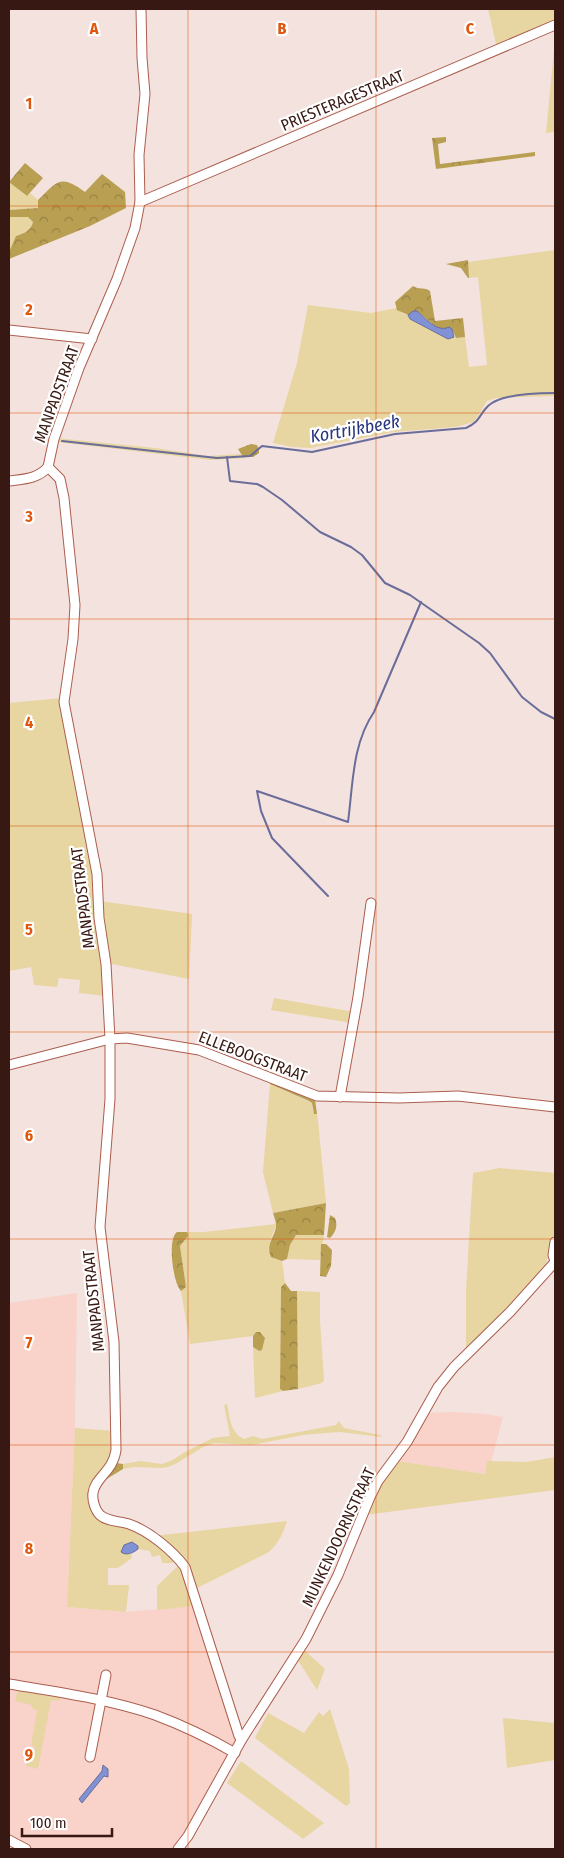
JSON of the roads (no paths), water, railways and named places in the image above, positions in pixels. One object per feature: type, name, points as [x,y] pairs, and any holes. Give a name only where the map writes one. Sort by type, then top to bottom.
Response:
[{"type":"street","name":"MANPADSTRAAT","points":[[142,9],[142,58],[145,94],[139,155],[140,202],[135,228],[129,249],[54,439],[48,467],[60,478],[64,498],[74,605],[73,639],[64,702],[97,874],[99,918],[106,964],[110,1039],[110,1099],[100,1227],[114,1342],[116,1450],[115,1460],[94,1488],[92,1498],[100,1515],[140,1529],[172,1553],[185,1567],[238,1736],[242,1739]]},
{"type":"street","name":"PRIESTERAGESTRAAT","points":[[140,202],[555,25]]},
{"type":"street","points":[[9,330],[92,339]]},
{"type":"street","points":[[9,481],[27,479],[39,475],[48,467]]},
{"type":"street","points":[[340,1097],[358,997],[371,903]]},
{"type":"street","name":"ELLEBOOGSTRAAT","points":[[9,1065],[110,1039],[126,1038],[192,1048],[317,1096],[458,1096],[555,1107]]},
{"type":"street","points":[[555,1242],[553,1255],[555,1261]]},
{"type":"street","name":"MUNKENDOORNSTRAAT","points":[[178,1849],[188,1836],[242,1739],[306,1639],[338,1575],[360,1517],[378,1481],[408,1442],[438,1387],[454,1367],[510,1312],[555,1261]]},
{"type":"street","points":[[90,1757],[106,1675]]},
{"type":"street","points":[[9,1684],[124,1706],[168,1720],[234,1753]]},
{"type":"street","points":[[9,1840],[26,1849]]},
{"type":"water","points":[[413,311],[417,311],[427,321],[440,328],[449,327],[452,329],[454,337],[448,339],[410,319],[408,315]]},
{"type":"water","points":[[132,1542],[138,1546],[138,1549],[130,1554],[121,1552],[124,1545]]},
{"type":"water","points":[[103,1765],[108,1769],[108,1777],[104,1776],[82,1803],[79,1799],[102,1771]]},
{"type":"waterway","name":"Kortrijkbeek","points":[[62,441],[217,458],[250,456],[262,446],[312,452],[395,434],[466,428],[477,421],[488,406],[494,402],[520,395],[555,393]]},
{"type":"waterway","points":[[227,457],[230,481],[257,484],[263,487],[282,500],[320,532],[351,547],[362,555],[385,583],[410,595],[479,643],[490,653],[522,697],[541,712],[555,719]]},
{"type":"waterway","points":[[328,896],[272,838],[261,811],[257,791],[348,822],[357,751],[361,737],[374,712],[421,602]]}]
